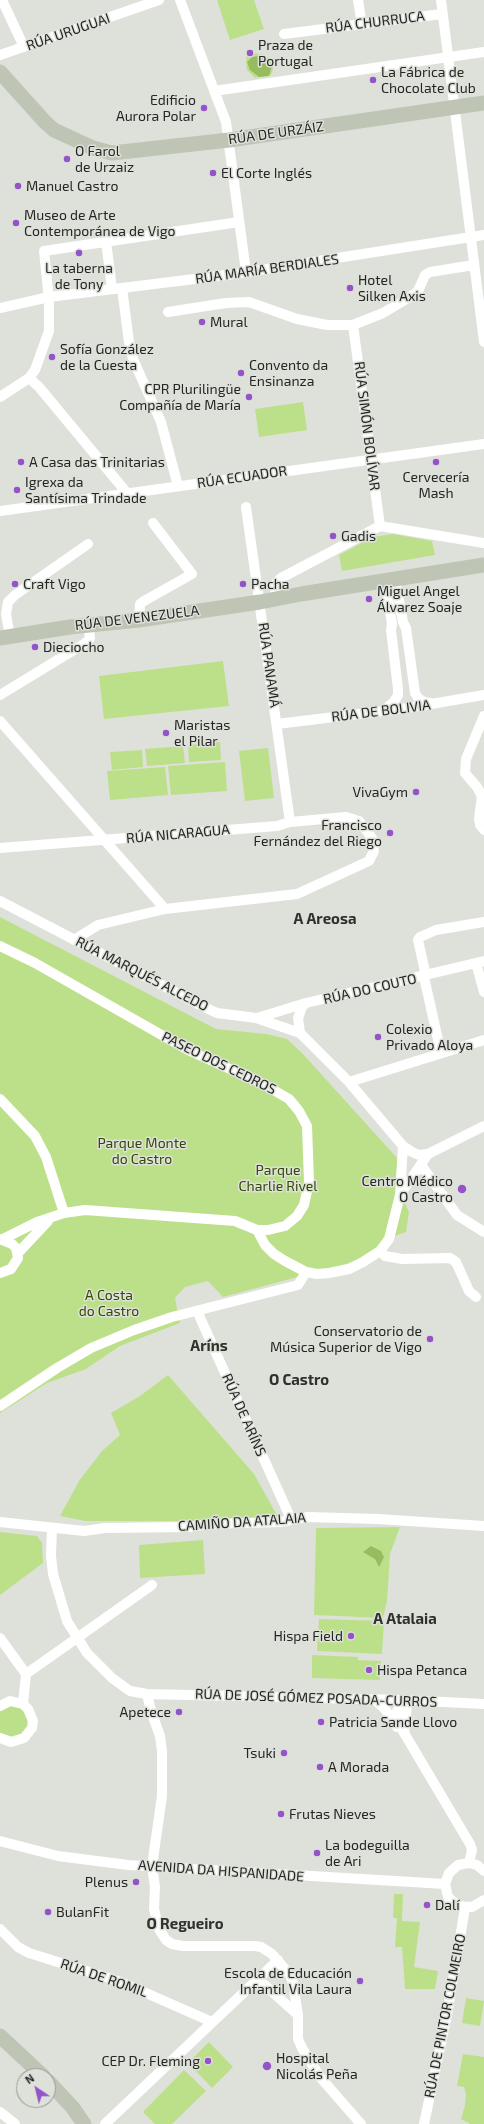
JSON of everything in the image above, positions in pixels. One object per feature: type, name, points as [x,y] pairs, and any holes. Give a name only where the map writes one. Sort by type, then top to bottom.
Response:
[{"type":"main road","name":"RÚA DE URZÁIZ","points":[[0,72],[54,130],[70,138],[112,153],[229,140],[484,103]]},
{"type":"main road","name":"RÚA DE VENEZUELA","points":[[5,637],[88,624],[139,620],[267,601],[484,564]]},
{"type":"main road","points":[[0,2036],[34,2068]]},
{"type":"main road","points":[[56,2091],[84,2124]]},
{"type":"street","points":[[2,0],[24,47]]},
{"type":"street","name":"RÚA URUGUAI","points":[[0,55],[159,0]]},
{"type":"street","points":[[180,0],[226,122],[246,272]]},
{"type":"street","points":[[358,0],[362,25]]},
{"type":"street","points":[[440,0],[456,108],[474,265],[483,323],[484,342]]},
{"type":"street","name":"RÚA CHURRUCA","points":[[284,34],[442,14]]},
{"type":"street","points":[[214,92],[484,52]]},
{"type":"street","points":[[0,397],[29,378],[34,370],[49,331],[49,298],[44,251],[239,222]]},
{"type":"street","name":"RÚA MARÍA BERDIALES","points":[[0,308],[49,298],[246,272],[484,235]]},
{"type":"street","points":[[106,241],[129,342],[134,359],[161,422],[178,486]]},
{"type":"street","points":[[168,312],[226,303],[249,302],[297,319],[327,325],[353,325],[383,313],[410,297],[418,291],[425,275],[430,272],[474,265]]},
{"type":"street","name":"RÚA SIMÓN BOLÍVAR","points":[[353,325],[380,526]]},
{"type":"street","points":[[29,378],[39,387],[127,493]]},
{"type":"street","name":"RÚA ECUADOR","points":[[0,511],[484,444]]},
{"type":"street","name":"RÚA PANAMÁ","points":[[246,507],[267,601],[277,724],[290,822]]},
{"type":"street","points":[[139,620],[140,604],[192,574],[153,523]]},
{"type":"street","points":[[267,601],[281,578],[380,526],[484,543]]},
{"type":"street","points":[[5,637],[8,602],[15,595],[88,544]]},
{"type":"street","points":[[390,580],[406,628],[415,693],[424,702],[435,704]]},
{"type":"street","points":[[382,711],[394,702],[398,695],[391,630],[390,580]]},
{"type":"street","points":[[0,695],[87,642],[90,638],[88,624]]},
{"type":"street","name":"RÚA DE BOLIVIA","points":[[277,724],[435,704],[484,695]]},
{"type":"street","points":[[484,716],[466,759],[465,774],[483,796],[479,819],[480,825],[484,830]]},
{"type":"street","points":[[0,721],[165,909],[98,924],[74,940]]},
{"type":"street","name":"RÚA NICARAGUA","points":[[0,848],[271,827],[290,822],[346,816],[356,818],[368,832],[374,844],[374,851],[369,861],[297,894],[165,909]]},
{"type":"street","name":"RÚA MARQUÉS ALCEDO","points":[[0,901],[200,1006],[218,1013],[256,1018],[300,1032],[349,1082],[404,1146],[419,1155],[428,1154]]},
{"type":"street","points":[[441,1053],[418,940],[420,937],[436,930],[484,922]]},
{"type":"street","name":"PASEO DOS CEDROS","points":[[0,946],[35,963],[188,1050],[289,1098],[300,1111],[306,1126],[310,1182],[304,1205],[297,1216],[284,1226],[268,1230],[257,1230]]},
{"type":"street","points":[[480,962],[484,992]]},
{"type":"street","name":"RÚA DO COUTO","points":[[256,1018],[306,1003],[480,962]]},
{"type":"street","points":[[300,1032],[298,1018],[302,1007],[306,1003]]},
{"type":"street","points":[[349,1082],[484,1040]]},
{"type":"street","points":[[0,1100],[35,1136],[46,1157],[64,1213]]},
{"type":"street","points":[[400,1195],[428,1154],[484,1126]]},
{"type":"street","points":[[1,1239],[37,1222],[64,1213],[86,1210],[234,1221],[257,1230],[265,1245],[274,1254],[306,1272],[317,1274],[349,1269],[380,1251],[389,1239],[400,1195],[404,1146]]},
{"type":"street","points":[[421,1166],[457,1215],[484,1232]]},
{"type":"street","points":[[1,1274],[15,1266],[18,1253],[41,1226],[53,1217]]},
{"type":"street","points":[[1,1239],[12,1244],[18,1253]]},
{"type":"street","points":[[380,1251],[385,1256],[402,1259],[450,1258],[456,1262],[469,1291],[476,1297]]},
{"type":"street","points":[[0,1406],[57,1368],[91,1348],[134,1330],[197,1311],[298,1284],[306,1272]]},
{"type":"street","name":"RÚA DE ARÍNS","points":[[197,1311],[290,1519]]},
{"type":"street","name":"CAMIÑO DA ATALAIA","points":[[0,1522],[84,1531],[105,1528],[190,1527],[210,1524],[280,1522],[308,1517],[378,1519],[484,1526]]},
{"type":"street","name":"RÚA DE JOSÉ GÓMEZ POSADA-CURROS","points":[[52,1528],[52,1574],[61,1605],[77,1638],[87,1653],[112,1678],[130,1691],[147,1694],[404,1700],[484,1704]]},
{"type":"street","points":[[26,1674],[152,1585]]},
{"type":"street","points":[[0,1638],[26,1674],[24,1704]]},
{"type":"street","points":[[147,1694],[151,1711],[160,1736],[162,1770],[161,1815],[152,1866],[155,1887],[155,1916],[159,1929],[166,1940],[172,1944],[183,1946],[244,1945],[261,1947],[269,1950],[290,1975],[296,1994],[298,2039],[309,2061],[332,2093],[361,2124]]},
{"type":"street","points":[[375,1700],[385,1710],[394,1725],[404,1733],[470,1844],[472,1850],[469,1863]]},
{"type":"street","points":[[404,1700],[407,1705],[404,1733]]},
{"type":"street","points":[[0,1706],[10,1701],[24,1704],[33,1721],[29,1734],[18,1741],[5,1741],[0,1738]]},
{"type":"street","name":"AVENIDA DA HISPANIDADE","points":[[0,1841],[58,1856],[152,1866],[445,1884]]},
{"type":"street","points":[[484,1871],[477,1865],[463,1863],[453,1868],[446,1878],[445,1884],[448,1897],[452,1902],[465,1908],[478,1905],[484,1900]]},
{"type":"street","name":"RÚA DE PINTOR COLMEIRO","points":[[424,2124],[447,2015],[465,1908]]},
{"type":"street","name":"RÚA DE ROMIL","points":[[0,1929],[18,1947],[29,1952],[121,1982],[212,2022]]},
{"type":"street","points":[[105,2124],[278,1960]]},
{"type":"street","points":[[258,1979],[298,2015]]},
{"type":"street","points":[[0,2112],[16,2124]]},
{"type":"green space","points":[[217,0],[254,0],[264,29],[230,40]]},
{"type":"green space","points":[[255,53],[266,56],[272,61],[273,69],[271,75],[255,78],[247,70],[246,58]]},
{"type":"green space","points":[[303,402],[307,430],[259,437],[255,409]]},
{"type":"green space","points":[[393,534],[432,541],[435,555],[342,571],[339,555],[373,537]]},
{"type":"green space","points":[[223,661],[229,706],[104,719],[99,676]]},
{"type":"green space","points":[[220,742],[221,760],[189,762],[188,745]]},
{"type":"green space","points":[[183,746],[185,763],[147,766],[145,749]]},
{"type":"green space","points":[[268,748],[274,798],[245,801],[239,751]]},
{"type":"green space","points":[[142,750],[143,767],[112,770],[110,752]]},
{"type":"green space","points":[[225,762],[227,791],[171,795],[168,766]]},
{"type":"green space","points":[[165,767],[168,795],[110,800],[107,771]]},
{"type":"green space","name":"Parque Monte do Castro","points":[[0,917],[216,1029],[266,1034],[287,1039],[302,1053],[398,1159],[396,1177],[409,1212],[406,1232],[382,1240],[378,1247],[365,1257],[346,1264],[223,1297],[208,1281],[185,1287],[175,1298],[180,1323],[120,1346],[86,1369],[47,1383],[0,1413]]},
{"type":"green space","points":[[168,1375],[254,1474],[278,1517],[204,1521],[85,1521],[60,1516],[79,1481],[102,1451],[120,1435],[111,1413],[140,1396]]},
{"type":"green space","points":[[400,1527],[390,1554],[387,1601],[383,1618],[314,1615],[316,1528]]},
{"type":"green space","points":[[0,1532],[37,1536],[42,1543],[43,1563],[0,1595]]},
{"type":"green space","points":[[203,1540],[205,1574],[140,1578],[139,1545]]},
{"type":"green space","name":"Hispa Field","points":[[319,1619],[384,1621],[382,1654],[317,1651]]},
{"type":"green space","points":[[312,1655],[358,1657],[358,1660],[381,1661],[380,1680],[312,1678]]},
{"type":"green space","points":[[13,1704],[27,1712],[28,1728],[16,1738],[0,1733],[0,1710]]},
{"type":"green space","points":[[394,1894],[403,1894],[402,1921],[420,1922],[414,1967],[438,1971],[435,1989],[405,1989],[402,1947],[395,1947],[397,1918],[393,1918]]},
{"type":"green space","points":[[466,1998],[484,2001],[480,2026],[462,2023]]},
{"type":"green space","points":[[209,2042],[233,2067],[212,2088],[188,2063]]},
{"type":"green space","points":[[463,2054],[484,2057],[484,2124],[470,2124],[461,2119],[466,2094],[464,2087],[457,2086]]},
{"type":"green space","points":[[184,2070],[206,2091],[172,2124],[155,2124],[143,2112]]},
{"type":"shaded area","points":[[259,56],[269,59],[272,66],[269,76],[259,77],[250,70],[247,62],[252,57]]},
{"type":"shaded area","points":[[371,1546],[381,1551],[384,1557],[379,1567],[375,1559],[363,1552]]},
{"type":"place","name":"Praza de Portugal","points":[[250,53]]},
{"type":"place","name":"La Fábrica de Chocolate Club","points":[[373,80]]},
{"type":"place","name":"Edificio Aurora Polar","points":[[204,108]]},
{"type":"place","name":"O Farol de Urzaiz","points":[[67,159]]},
{"type":"place","name":"El Corte Inglés","points":[[213,173]]},
{"type":"place","name":"Manuel Castro","points":[[18,186]]},
{"type":"place","name":"Museo de Arte Contemporánea de Vigo","points":[[16,223]]},
{"type":"place","name":"La taberna de Tony","points":[[79,253]]},
{"type":"place","name":"Hotel Silken Axis","points":[[350,288]]},
{"type":"place","name":"Mural","points":[[202,322]]},
{"type":"place","name":"Sofía González de la Cuesta","points":[[52,357]]},
{"type":"place","name":"Convento da Ensinanza","points":[[241,373]]},
{"type":"place","name":"CPR Plurilingüe Compañía de María","points":[[249,397]]},
{"type":"place","name":"A Casa das Trinitarias","points":[[21,462]]},
{"type":"place","name":"Cervecería Mash","points":[[436,462]]},
{"type":"place","name":"Igrexa da Santísima Trindade","points":[[17,490]]},
{"type":"place","name":"Gadis","points":[[333,536]]},
{"type":"place","name":"Craft Vigo","points":[[15,584]]},
{"type":"place","name":"Pacha","points":[[243,584]]},
{"type":"place","name":"Miguel Angel Álvarez Soaje","points":[[369,599]]},
{"type":"place","name":"Dieciocho","points":[[35,647]]},
{"type":"place","name":"Maristas el Pilar","points":[[166,733]]},
{"type":"place","name":"VivaGym","points":[[416,792]]},
{"type":"place","name":"Francisco Fernández del Riego","points":[[390,833]]},
{"type":"place","name":"Colexio Privado Aloya","points":[[378,1037]]},
{"type":"place","name":"Centro Médico O Castro","points":[[462,1189]]},
{"type":"place","name":"Conservatorio de Música Superior de Vigo","points":[[430,1339]]},
{"type":"place","name":"Hispa Field","points":[[351,1636]]},
{"type":"place","name":"Hispa Petanca","points":[[369,1670]]},
{"type":"place","name":"Apetece","points":[[179,1712]]},
{"type":"place","name":"Patricia Sande Llovo","points":[[321,1722]]},
{"type":"place","name":"Tsuki","points":[[284,1753]]},
{"type":"place","name":"A Morada","points":[[320,1767]]},
{"type":"place","name":"Frutas Nieves","points":[[281,1814]]},
{"type":"place","name":"La bodeguilla de Ari","points":[[317,1853]]},
{"type":"place","name":"Plenus","points":[[136,1882]]},
{"type":"place","name":"Dalí","points":[[427,1905]]},
{"type":"place","name":"BulanFit","points":[[48,1912]]},
{"type":"place","name":"Escola de Educación Infantil Vila Laura","points":[[360,1981]]},
{"type":"place","name":"CEP Dr. Fleming","points":[[208,2061]]},
{"type":"place","name":"Hospital Nicolás Peña","points":[[267,2066]]},
{"type":"district","name":"A Areosa","points":[[325,919]]},
{"type":"district","name":"Aríns","points":[[209,1346]]},
{"type":"district","name":"O Castro","points":[[299,1380]]},
{"type":"district","name":"A Atalaia","points":[[405,1619]]},
{"type":"district","name":"O Regueiro","points":[[185,1924]]},
{"type":"park label","name":"Parque Charlie Rivel","points":[[278,1178]]},
{"type":"park label","name":"A Costa do Castro","points":[[109,1304]]}]
